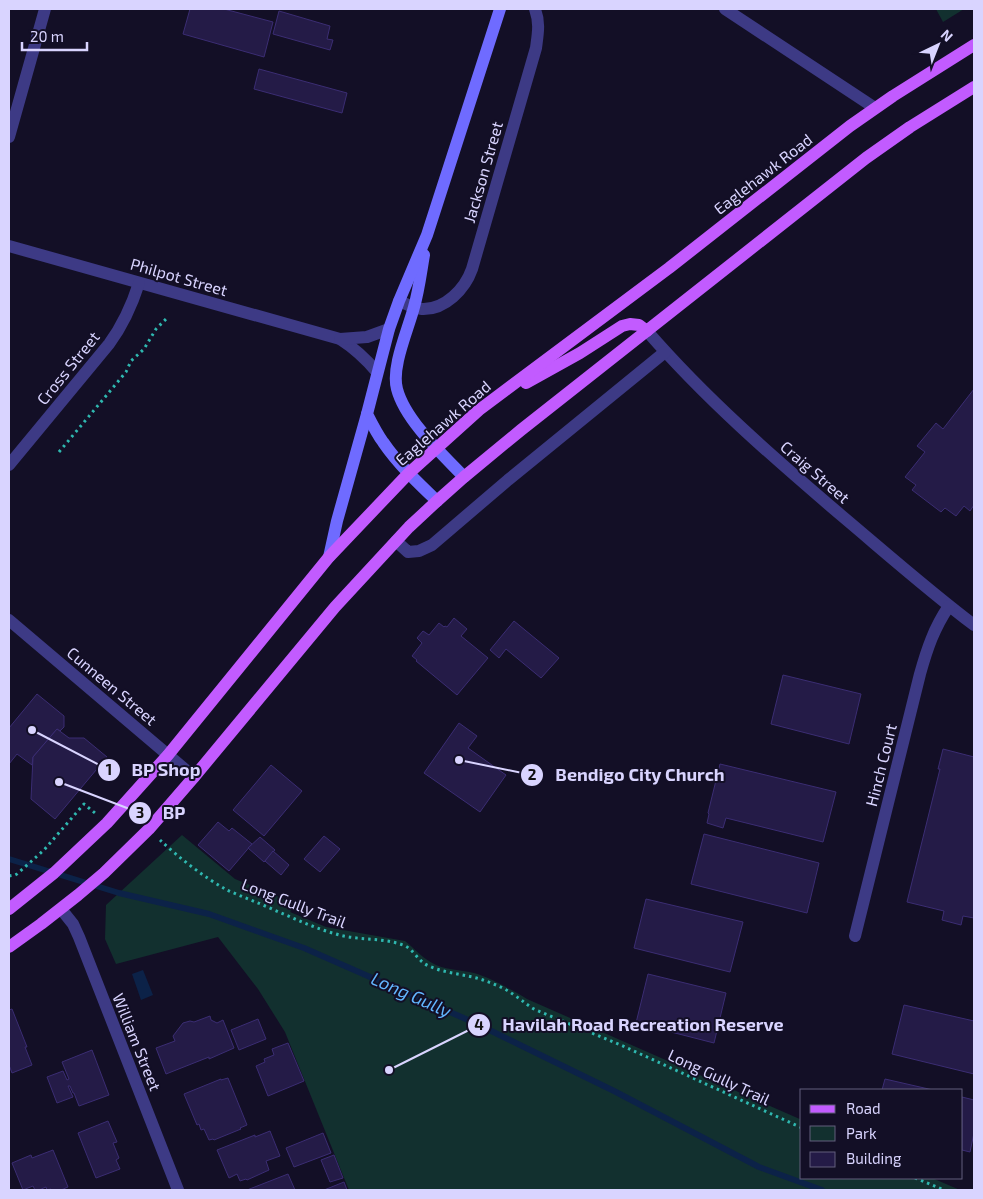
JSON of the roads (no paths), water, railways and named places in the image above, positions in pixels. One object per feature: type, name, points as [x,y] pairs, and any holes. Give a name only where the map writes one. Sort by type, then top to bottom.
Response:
[{"type":"main road","name":"Eaglehawk Road","points":[[9,909],[42,884],[107,823],[168,755],[329,557],[408,473],[436,447],[478,410],[669,268],[842,132],[974,44]]},
{"type":"main road","points":[[9,947],[78,895],[104,873],[149,829],[335,607],[409,527],[436,501],[534,419],[866,158],[910,127],[974,87]]},
{"type":"main road","points":[[478,410],[580,353],[622,326],[630,324],[639,325],[646,331]]},
{"type":"street","points":[[9,137],[45,9]]},
{"type":"street","name":"Jackson Street","points":[[329,557],[389,329],[427,235],[500,9]]},
{"type":"street","name":"Jackson Street","points":[[399,301],[423,309],[435,307],[447,302],[461,290],[468,280],[536,48],[539,21],[535,9]]},
{"type":"street","points":[[724,9],[876,108]]},
{"type":"street","name":"Jackson Street","points":[[427,235],[418,290],[397,367],[396,384],[406,408],[424,434],[464,477]]},
{"type":"street","name":"Philpot Street","points":[[9,246],[340,339],[354,348],[377,372]]},
{"type":"street","name":"Cross Street","points":[[9,465],[119,331],[134,300],[139,283]]},
{"type":"street","name":"Philpot Street","points":[[340,339],[367,337],[389,329]]},
{"type":"street","name":"Craig Street","points":[[646,331],[722,410],[777,461],[974,626]]},
{"type":"street","points":[[396,542],[408,552],[418,551],[432,545],[508,480],[665,352]]},
{"type":"street","points":[[367,414],[382,441],[408,473],[436,501]]},
{"type":"street","name":"Hinch Court","points":[[855,936],[922,667],[933,633],[949,606]]},
{"type":"street","name":"Cunneen Street","points":[[9,620],[194,777]]},
{"type":"street","name":"William Street","points":[[61,909],[73,924],[79,937],[178,1190]]},
{"type":"water","points":[[143,970],[153,995],[141,1000],[132,974]]},
{"type":"waterway","name":"Long Gully","points":[[9,859],[119,893],[209,914],[304,948],[475,1023],[614,1091],[759,1167],[822,1190]]},
{"type":"place","name":"BP Shop","points":[[32,730]]},
{"type":"place","name":"Bendigo City Church","points":[[459,760]]},
{"type":"place","name":"BP","points":[[59,782]]},
{"type":"place","name":"Havilah Road Recreation Reserve","points":[[389,1070]]}]
